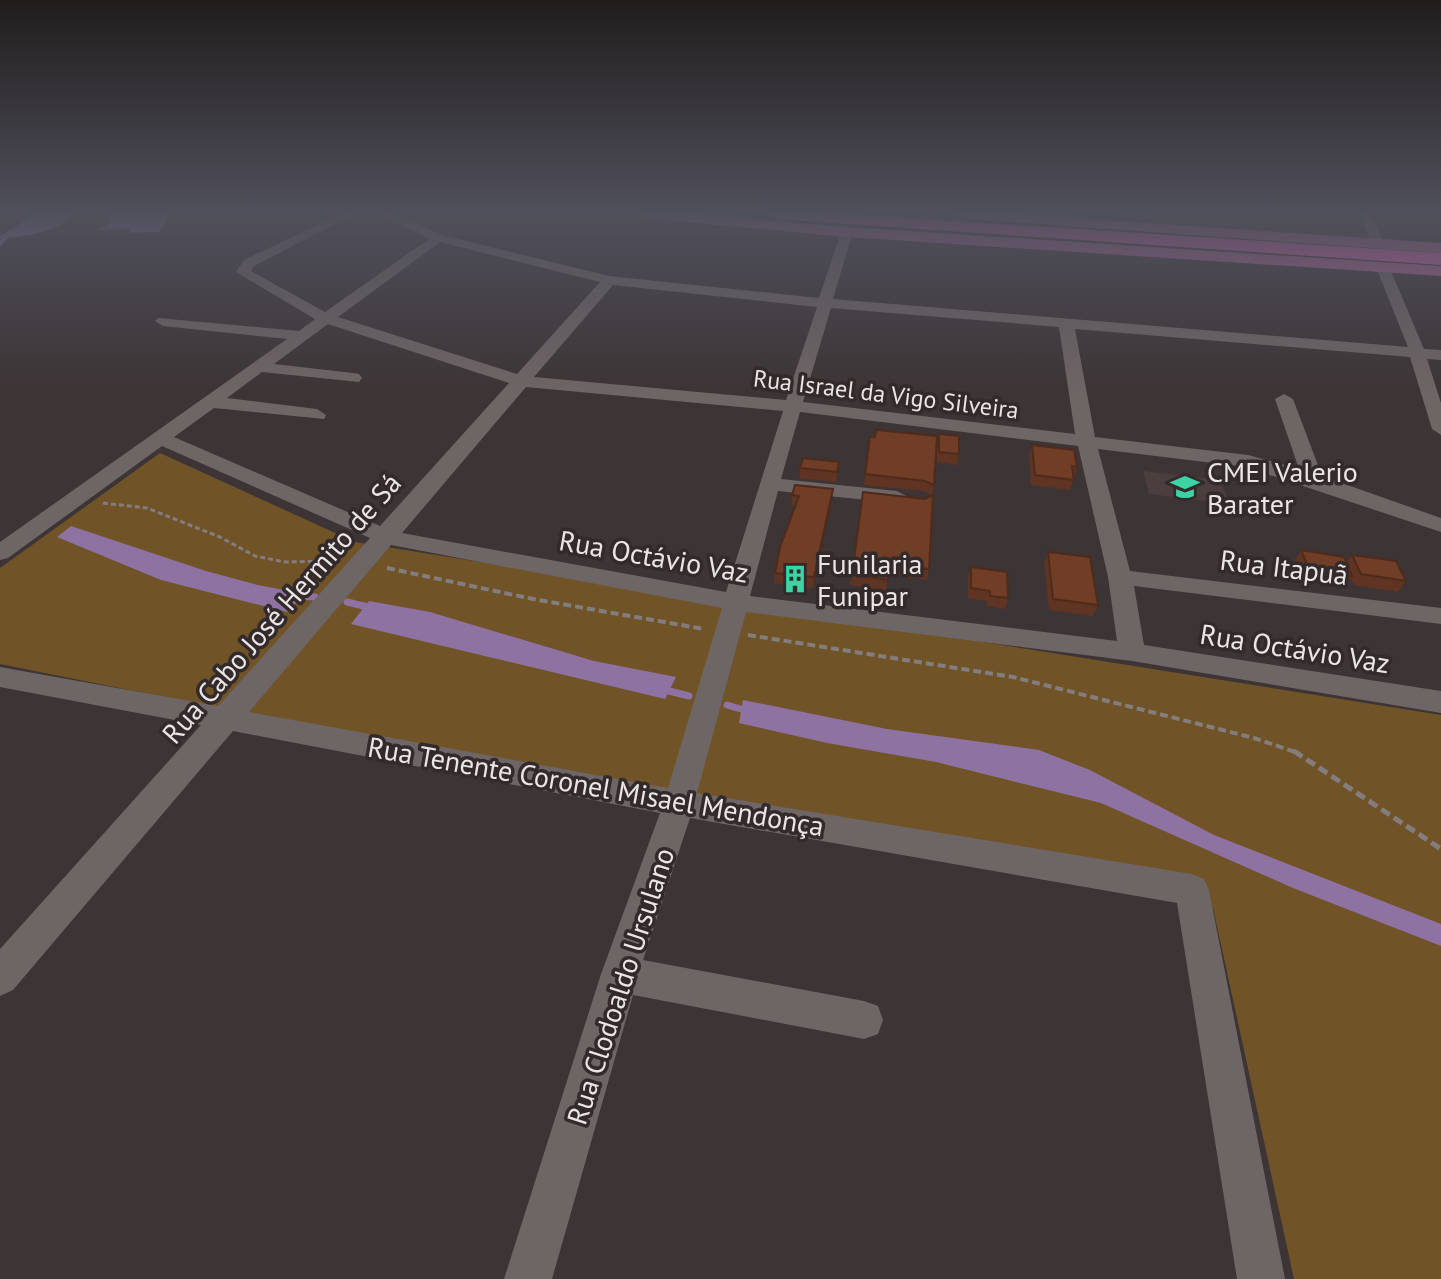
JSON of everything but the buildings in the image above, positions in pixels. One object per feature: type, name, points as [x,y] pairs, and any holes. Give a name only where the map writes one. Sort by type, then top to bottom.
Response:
[{"type":"street","name":"Rua Israel da Vigo Silveira","points":[[246,274],[325,318],[521,381],[792,406],[1248,461],[1313,480],[1441,525]]},
{"type":"street","points":[[0,553],[388,274]]},
{"type":"street","points":[[583,274],[609,280],[825,303],[1356,347],[1418,359],[1441,371]]},
{"type":"street","name":"Rua Clodoaldo Ursulano","points":[[528,1279],[620,974],[679,803],[769,484],[834,274]]},
{"type":"street","points":[[1386,274],[1441,429]]},
{"type":"street","name":"Rua Cabo José Hermito de Sá","points":[[0,977],[609,280]]},
{"type":"street","points":[[163,321],[304,336]]},
{"type":"street","points":[[1066,321],[1086,441],[1120,577],[1132,652]]},
{"type":"street","points":[[1418,359],[1441,355]]},
{"type":"street","points":[[261,367],[353,378]]},
{"type":"street","points":[[1284,399],[1313,480]]},
{"type":"street","points":[[212,402],[317,415]]},
{"type":"street","name":"Rua Octávio Vaz","points":[[161,438],[386,537],[735,602],[1132,652],[1441,702]]},
{"type":"street","points":[[769,484],[923,500]]},
{"type":"street","name":"Rua Itapuã","points":[[1120,577],[1441,616]]},
{"type":"street","name":"Rua Tenente Coronel Misael Mendonça","points":[[0,677],[679,803],[1192,890],[1261,1279]]},
{"type":"street","points":[[620,974],[864,1020]]},
{"type":"path","points":[[72,502],[147,508],[220,537],[255,556],[285,562],[364,562],[533,599],[1013,677],[1254,738],[1296,752],[1441,849]]},
{"type":"shaded area","points":[[160,453],[355,542],[1441,715],[1441,1279],[1294,1279],[1213,908],[0,664],[0,568]]},
{"type":"shaded area","name":"CMEI Valerio Barater","points":[[1143,471],[1220,480],[1234,515],[1209,511],[1205,501],[1149,494]]},
{"type":"shaded area","points":[[71,526],[206,571],[305,594],[287,612],[161,580],[57,537]]},
{"type":"shaded area","points":[[369,601],[430,612],[594,661],[676,677],[665,699],[351,624]]},
{"type":"shaded area","points":[[743,700],[887,729],[1039,750],[1090,770],[1214,835],[1441,924],[1441,946],[1293,888],[1101,803],[936,762],[827,743],[739,723]]},
{"type":"waterway","points":[[296,596],[315,597]]},
{"type":"waterway","points":[[347,602],[372,608]]},
{"type":"waterway","points":[[661,689],[689,696]]},
{"type":"waterway","points":[[727,705],[748,711]]},
{"type":"place","name":"CMEI Valerio Barater","points":[[1185,487]]},
{"type":"place","name":"Funilaria Funipar","points":[[795,579]]}]
